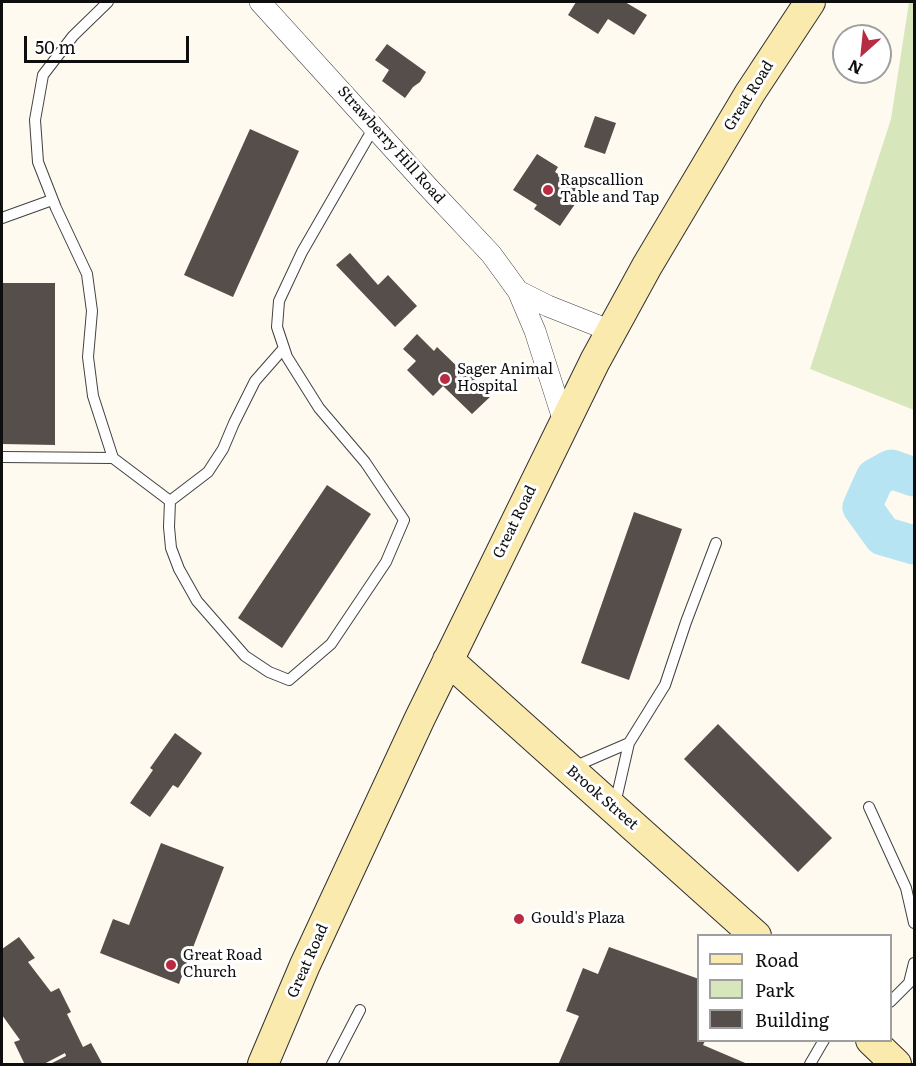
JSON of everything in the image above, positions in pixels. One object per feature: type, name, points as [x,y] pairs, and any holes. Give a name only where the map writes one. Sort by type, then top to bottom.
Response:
[{"type":"main road","name":"Great Road","points":[[263,1065],[323,926],[448,660],[564,422],[647,266],[744,103],[810,2]]},
{"type":"main road","name":"Brook Street","points":[[448,660],[754,934]]},
{"type":"main road","points":[[872,1042],[896,1065]]},
{"type":"street","name":"Strawberry Hill Road","points":[[260,2],[491,254],[518,291],[535,331],[564,422]]},
{"type":"street","name":"Strawberry Hill Road","points":[[518,291],[548,306],[611,331]]},
{"type":"lane","points":[[108,2],[73,36],[44,75],[35,120],[38,162],[52,200],[87,274],[92,310],[88,357],[93,396],[113,458],[170,501]]},
{"type":"lane","points":[[170,501],[171,548],[179,569],[197,601],[245,656],[269,672],[289,680],[331,644],[386,562],[404,520],[365,462],[319,408],[287,357],[277,327],[279,301],[302,252],[374,127]]},
{"type":"lane","points":[[2,218],[52,200]]},
{"type":"lane","points":[[170,501],[208,472],[224,449],[255,381],[284,348]]},
{"type":"lane","points":[[2,457],[113,458]]},
{"type":"lane","points":[[614,808],[629,743],[666,686],[686,622],[716,543]]},
{"type":"lane","points":[[569,769],[629,743]]},
{"type":"lane","points":[[869,807],[906,888],[915,923]]},
{"type":"lane","points":[[892,1001],[909,983],[915,963]]},
{"type":"lane","points":[[332,1065],[360,1010]]},
{"type":"lane","points":[[810,1065],[823,1042]]},
{"type":"green space","points":[[909,2],[914,2],[914,410],[810,369],[891,119]]},
{"type":"building","points":[[576,2],[625,2],[647,15],[634,35],[608,19],[598,34],[568,15]]},
{"type":"building","points":[[387,44],[426,72],[405,98],[382,81],[389,70],[375,60]]},
{"type":"building","points":[[595,116],[616,123],[605,154],[584,147]]},
{"type":"building","points":[[250,129],[299,151],[233,297],[184,275]]},
{"type":"building","name":"Rapscallion Table and Tap","points":[[537,154],[558,167],[555,172],[584,191],[560,226],[534,209],[537,205],[513,190]]},
{"type":"building","points":[[350,253],[378,285],[388,275],[417,306],[395,327],[336,265]]},
{"type":"building","points":[[2,283],[55,283],[55,445],[2,444]]},
{"type":"building","name":"Sager Animal Hospital","points":[[417,334],[434,351],[437,347],[463,372],[465,370],[491,396],[472,414],[443,386],[433,396],[407,370],[416,361],[403,349]]},
{"type":"building","points":[[327,485],[371,514],[282,648],[238,618]]},
{"type":"building","points":[[634,512],[682,529],[629,680],[581,663]]},
{"type":"building","points":[[718,724],[832,838],[798,872],[684,759]]},
{"type":"building","points":[[175,733],[202,753],[178,788],[173,785],[150,817],[130,803],[153,770],[150,768]]},
{"type":"building","points":[[161,843],[224,867],[179,984],[100,953],[113,919],[129,925]]},
{"type":"building","points":[[19,937],[35,958],[28,962],[51,992],[59,988],[71,1012],[67,1014],[83,1047],[91,1043],[103,1065],[48,1065],[66,1056],[65,1053],[42,1065],[25,1065],[14,1042],[20,1040],[2,1015],[2,949]]},
{"type":"building","points":[[609,947],[697,978],[697,1042],[704,1042],[703,1045],[750,1065],[558,1065],[579,1016],[566,1011],[583,968],[598,974]]},
{"type":"waterway","points":[[914,477],[891,469],[875,478],[862,507],[883,536],[914,545]]},
{"type":"place","name":"Rapscallion Table and Tap","points":[[548,190]]},
{"type":"place","name":"Sager Animal Hospital","points":[[445,379]]},
{"type":"place","name":"Gould's Plaza","points":[[519,919]]},
{"type":"place","name":"Great Road Church","points":[[171,965]]}]
